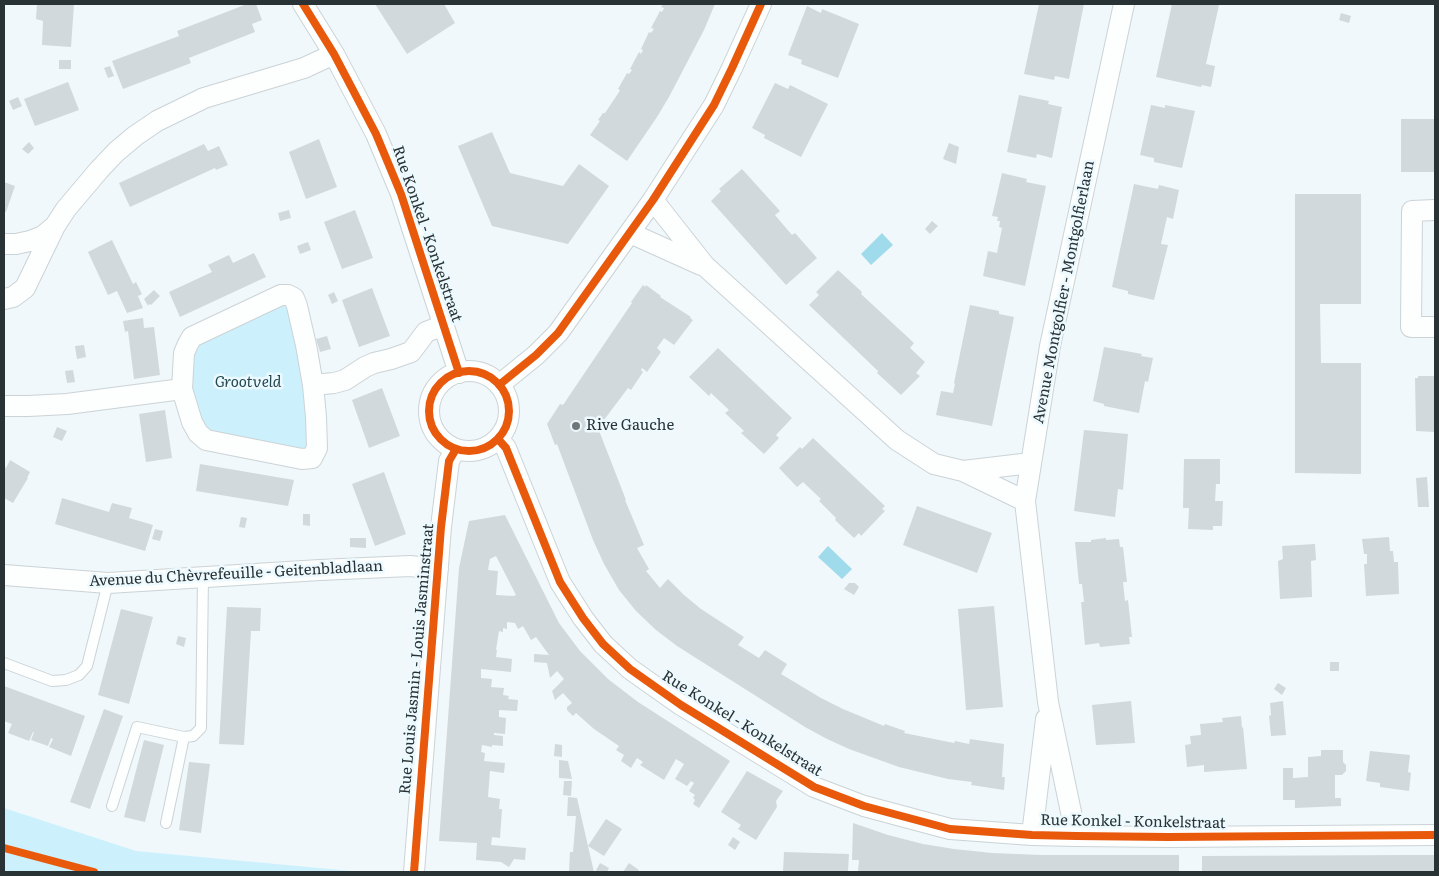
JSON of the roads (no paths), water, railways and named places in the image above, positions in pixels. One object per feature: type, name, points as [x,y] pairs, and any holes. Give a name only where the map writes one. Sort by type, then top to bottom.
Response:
[{"type":"street","name":"Rue Konkel - Konkelstraat","points":[[303,4],[334,54],[376,134],[401,194],[459,373]]},
{"type":"street","points":[[499,385],[536,355],[558,333],[653,200],[714,105],[761,4]]},
{"type":"street","name":"Avenue Montgolfier - Montgolfierlaan","points":[[1076,836],[1048,702],[1025,501],[1050,346],[1124,4]]},
{"type":"street","points":[[4,299],[13,297],[25,288],[55,226],[66,208],[116,152],[135,136],[157,121],[204,98],[304,68],[334,54]]},
{"type":"street","points":[[653,200],[706,266],[897,440],[934,464],[963,471],[1025,501]]},
{"type":"street","points":[[1435,210],[1412,211],[1411,328],[1435,327]]},
{"type":"street","points":[[4,244],[30,241],[44,236],[55,226]]},
{"type":"street","points":[[630,233],[706,266]]},
{"type":"street","points":[[281,295],[288,295],[294,298],[297,306],[313,385],[317,448],[312,458],[302,459],[206,440],[198,433],[192,422],[182,389],[184,353],[192,337],[281,295]]},
{"type":"street","points":[[313,385],[345,380],[374,363],[411,352],[426,332],[444,325]]},
{"type":"street","points":[[470,371],[481,373],[499,385],[506,395],[509,406],[509,418],[505,430],[498,439],[478,451],[467,452],[444,443],[436,434],[430,422],[429,410],[432,397],[438,386],[447,378],[470,371]]},
{"type":"street","points":[[4,406],[67,404],[182,389]]},
{"type":"street","name":"Rue Konkel - Konkelstraat","points":[[498,439],[506,448],[560,582],[583,618],[604,644],[630,669],[681,705],[814,787],[864,806],[950,829],[1076,836],[1435,835]]},
{"type":"street","name":"Rue Louis Jasmin - Louis Jasminstraat","points":[[414,872],[441,527],[449,461],[456,449]]},
{"type":"street","points":[[963,471],[1031,463]]},
{"type":"street","name":"Avenue du Chèvrefeuille - Geitenbladlaan","points":[[4,575],[108,583],[410,566],[438,569]]},
{"type":"street","name":"Avenue Montgolfier - Montgolfierlaan","points":[[1032,835],[1048,702]]},
{"type":"lane","points":[[112,806],[137,727],[184,737],[193,736],[201,728],[203,577]]},
{"type":"lane","points":[[4,662],[52,681],[66,680],[79,675],[87,666],[108,583]]},
{"type":"lane","points":[[166,823],[184,737]]},
{"type":"place","name":"Rive Gauche","points":[[576,426]]},
{"type":"park label","name":"Grootveld","points":[[248,383]]}]
